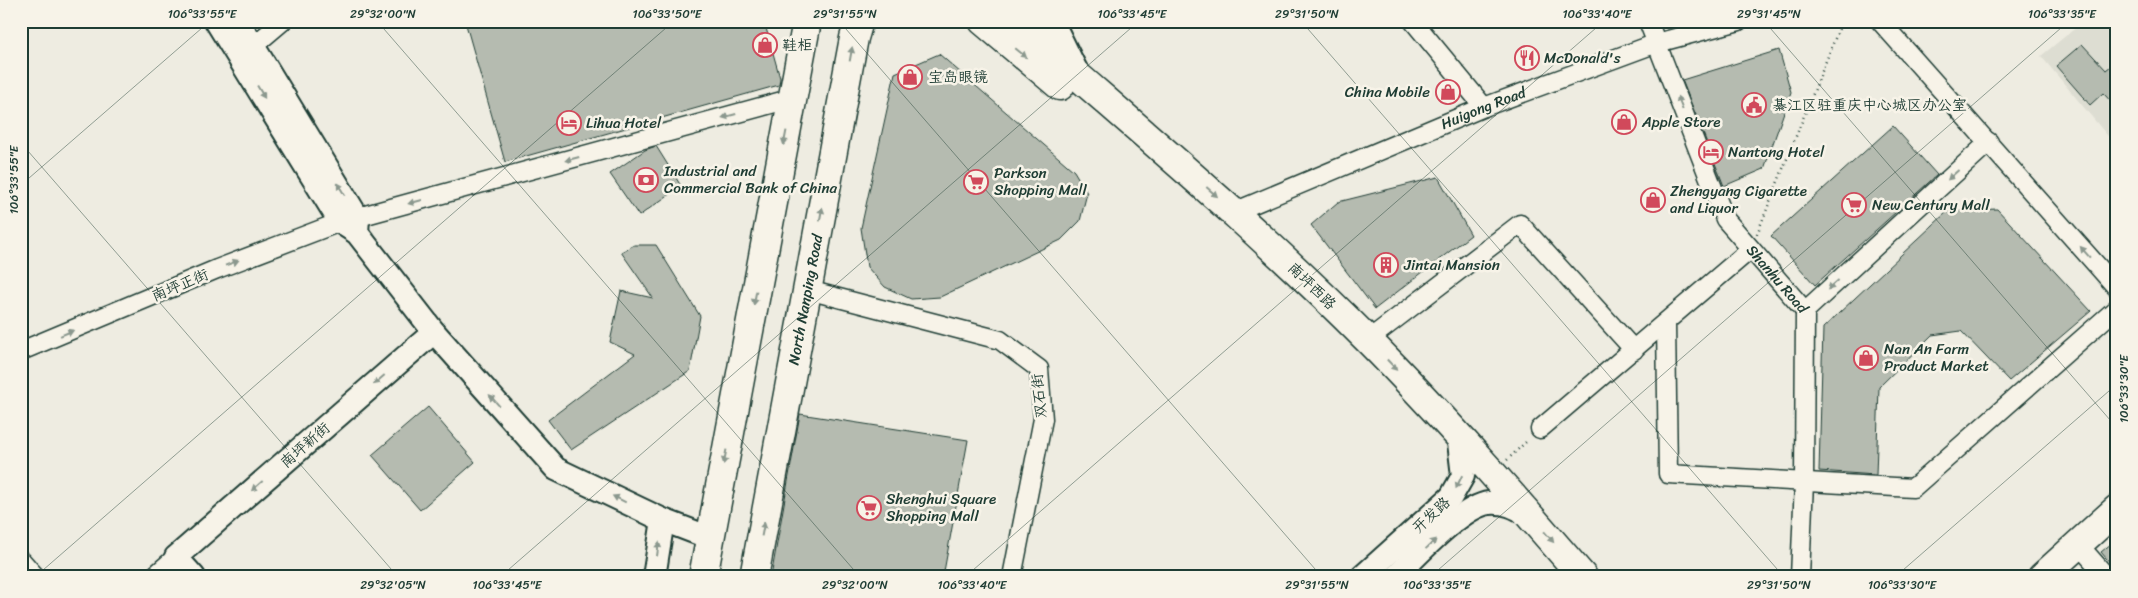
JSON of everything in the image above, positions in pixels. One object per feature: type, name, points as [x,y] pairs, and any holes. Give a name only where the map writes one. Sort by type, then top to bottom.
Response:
[{"type":"main road","points":[[703,577],[807,21]]},
{"type":"main road","name":"North Nanping Road","points":[[754,577],[854,38],[859,21]]},
{"type":"main road","points":[[983,21],[1070,94],[1175,160]]},
{"type":"main road","name":"南坪西路","points":[[1014,21],[1234,212],[1368,340],[1458,434],[1583,577]]},
{"type":"main road","points":[[2042,577],[2117,509]]},
{"type":"street","points":[[216,21],[246,51],[352,224],[434,332],[556,469],[662,520],[710,538]]},
{"type":"street","points":[[238,21],[246,51]]},
{"type":"street","points":[[246,51],[283,21]]},
{"type":"street","points":[[1052,21],[1082,80]]},
{"type":"street","points":[[1413,21],[1484,107]]},
{"type":"street","name":"Shanhu Road","points":[[1648,21],[1724,219],[1806,311],[1989,142]]},
{"type":"street","name":"Huigong Road","points":[[1234,212],[1484,107],[1657,44],[1739,21]]},
{"type":"street","points":[[1880,21],[2117,288]]},
{"type":"street","name":"南坪正街","points":[[21,351],[217,269],[352,224],[793,98]]},
{"type":"street","points":[[1368,340],[1520,224],[1634,350]]},
{"type":"street","points":[[1540,429],[1751,249]]},
{"type":"street","name":"双石街","points":[[808,290],[1000,340],[1039,369],[1043,419],[1012,577]]},
{"type":"street","points":[[1666,322],[1668,474],[1913,488],[2117,308]]},
{"type":"street","points":[[1800,577],[1804,482],[1806,311]]},
{"type":"street","name":"南坪新街","points":[[152,577],[434,332]]},
{"type":"street","name":"开发路","points":[[1362,577],[1451,498],[1463,476],[1458,434]]},
{"type":"street","name":"开发路","points":[[1395,577],[1466,512],[1489,503],[1510,505],[1531,516]]},
{"type":"street","points":[[654,577],[662,520]]},
{"type":"street","points":[[2078,544],[2107,577]]},
{"type":"street","points":[[176,557],[194,577]]},
{"type":"street","points":[[21,560],[36,577]]},
{"type":"path","points":[[1751,249],[1842,21]]},
{"type":"path","points":[[1493,473],[1540,429]]},
{"type":"shaded area","points":[[2084,21],[2117,21],[2117,147],[2041,56]]},
{"type":"building","name":"Lihua Hotel","points":[[465,21],[764,21],[780,78],[779,85],[505,162]]},
{"type":"building","points":[[2082,44],[2106,70],[2117,61],[2117,108],[2103,93],[2090,105],[2056,66]]},
{"type":"building","points":[[1779,50],[1791,92],[1764,169],[1724,186],[1682,80]]},
{"type":"building","name":"Parkson Shopping Mall","points":[[939,54],[1074,171],[1087,193],[1080,221],[1061,240],[940,297],[911,299],[885,287],[867,267],[861,228],[895,73]]},
{"type":"building","name":"New Century Mall","points":[[1893,126],[1937,175],[1815,285],[1771,236]]},
{"type":"building","name":"Industrial and Commercial Bank of China","points":[[656,146],[681,186],[639,216],[610,174],[645,150]]},
{"type":"building","name":"Jintai Mansion","points":[[1438,177],[1471,235],[1375,309],[1311,225],[1338,202]]},
{"type":"building","name":"Nan An Farm Product Market","points":[[1997,209],[2091,311],[2009,381],[1961,331],[1932,335],[1879,387],[1876,475],[1819,471],[1823,328],[1948,211]]},
{"type":"building","points":[[634,245],[656,245],[700,316],[690,371],[571,450],[548,420],[635,354],[610,342],[621,291],[653,298],[621,252]]},
{"type":"building","points":[[428,407],[475,462],[420,510],[372,455]]},
{"type":"building","name":"Shenghui Square Shopping Mall","points":[[800,414],[968,440],[943,577],[771,577]]},
{"type":"building","points":[[2117,539],[2117,571],[2101,552]]},
{"type":"place","name":"鞋柜","points":[[765,45]]},
{"type":"place","name":"McDonald's","points":[[1527,58]]},
{"type":"place","name":"宝岛眼镜","points":[[910,77]]},
{"type":"place","name":"China Mobile","points":[[1448,92]]},
{"type":"place","name":"綦江区驻重庆中心城区办公室","points":[[1754,105]]},
{"type":"place","name":"Apple Store","points":[[1624,122]]},
{"type":"place","name":"Lihua Hotel","points":[[569,123]]},
{"type":"place","name":"Nantong Hotel","points":[[1711,152]]},
{"type":"place","name":"Industrial and Commercial Bank of China","points":[[646,180]]},
{"type":"place","name":"Parkson Shopping Mall","points":[[976,182]]},
{"type":"place","name":"Zhengyang Cigarette and Liquor","points":[[1653,200]]},
{"type":"place","name":"New Century Mall","points":[[1854,205]]},
{"type":"place","name":"Jintai Mansion","points":[[1386,265]]},
{"type":"place","name":"Nan An Farm Product Market","points":[[1866,358]]},
{"type":"place","name":"Shenghui Square Shopping Mall","points":[[869,508]]}]
